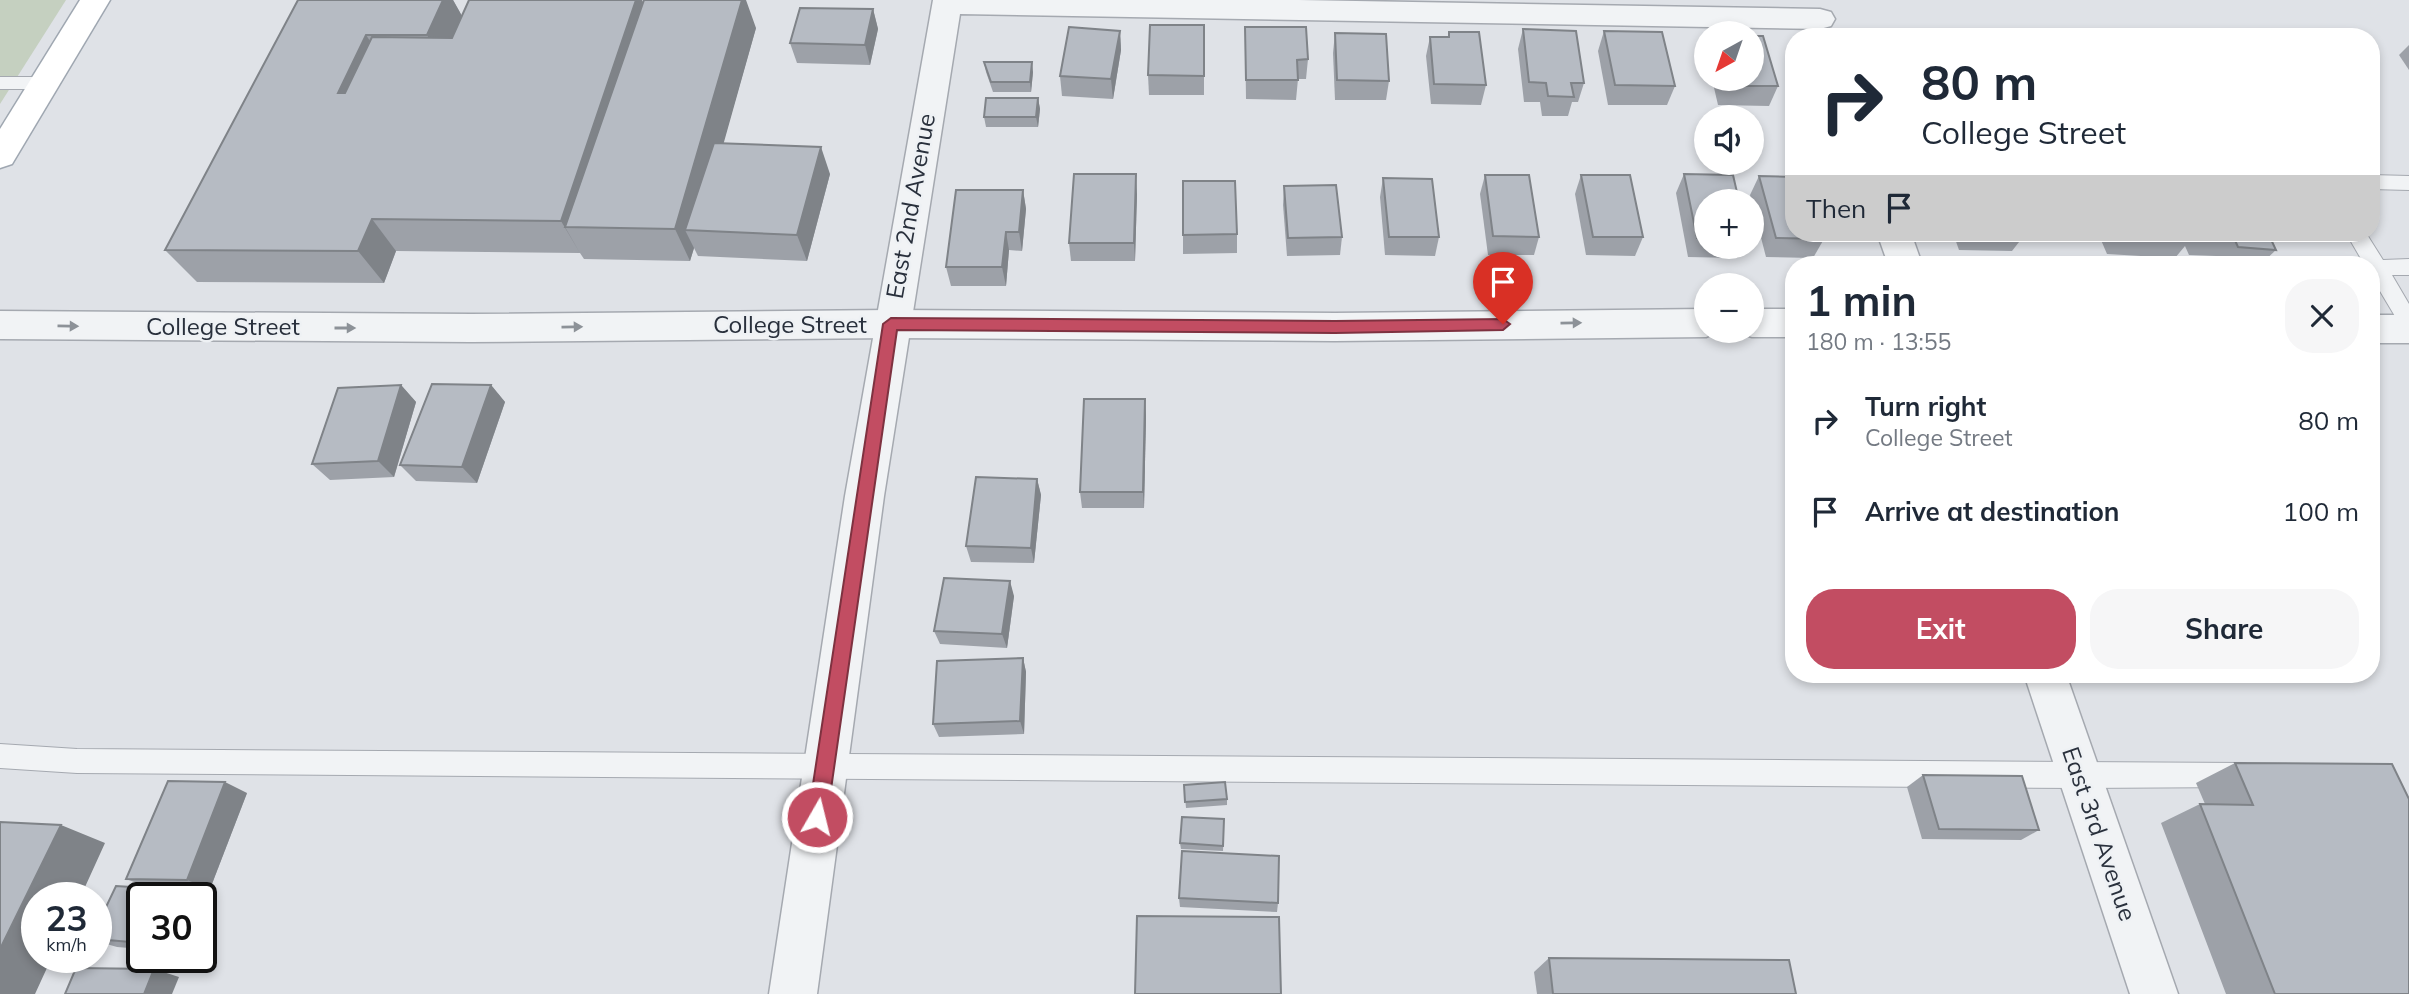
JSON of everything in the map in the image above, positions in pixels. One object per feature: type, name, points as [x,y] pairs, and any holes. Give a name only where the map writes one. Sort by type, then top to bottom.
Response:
[{"type":"main road","points":[[0,156],[95,0]]},
{"type":"street","points":[[947,2],[1820,19]]},
{"type":"street","name":"East 2nd Avenue","points":[[793,994],[824,766],[891,324],[947,2]]},
{"type":"street","name":"College Street","points":[[0,325],[471,328],[891,324],[1348,327],[1694,323]]},
{"type":"street","points":[[1764,323],[1785,323]]},
{"type":"street","points":[[2380,329],[2409,329]]},
{"type":"street","name":"East 3rd Avenue","points":[[2048,683],[2154,994]]},
{"type":"lane","points":[[0,83],[44,83]]},
{"type":"lane","points":[[2380,182],[2409,183]]},
{"type":"lane","points":[[2380,268],[2409,267]]},
{"type":"lane","points":[[2380,275],[2409,322]]},
{"type":"lane","points":[[0,756],[77,761],[2079,776],[2268,775]]},
{"type":"green space","points":[[0,0],[66,0],[0,104]]},
{"type":"building","points":[[298,0],[443,0],[427,35],[366,35],[338,93],[345,93],[372,37],[452,38],[469,0],[636,0],[561,221],[372,219],[358,251],[165,250]]},
{"type":"building","points":[[644,0],[742,0],[675,229],[565,227]]},
{"type":"building","points":[[800,8],[873,9],[865,45],[790,43]]},
{"type":"building","points":[[1150,25],[1204,25],[1204,76],[1148,75]]},
{"type":"building","points":[[1069,27],[1120,31],[1111,79],[1060,76]]},
{"type":"building","points":[[1245,27],[1306,27],[1308,59],[1297,60],[1298,80],[1246,80]]},
{"type":"building","points":[[1523,29],[1576,31],[1584,83],[1571,83],[1574,97],[1548,96],[1546,83],[1529,82]]},
{"type":"building","points":[[1604,31],[1662,32],[1675,86],[1615,85]]},
{"type":"building","points":[[1449,32],[1479,32],[1486,85],[1434,84],[1430,37],[1449,37]]},
{"type":"building","points":[[1335,33],[1386,34],[1389,81],[1337,80]]},
{"type":"building","points":[[1764,39],[1778,86],[1764,86]]},
{"type":"building","points":[[984,62],[1032,62],[1030,82],[991,82]]},
{"type":"building","points":[[986,98],[1038,98],[1036,117],[984,117]]},
{"type":"building","points":[[714,143],[821,147],[797,235],[685,230]]},
{"type":"building","points":[[1074,174],[1136,174],[1134,243],[1069,243]]},
{"type":"building","points":[[1684,174],[1733,175],[1736,189],[1694,189],[1694,223]]},
{"type":"building","points":[[1485,175],[1529,175],[1539,237],[1493,236]]},
{"type":"building","points":[[1581,175],[1630,175],[1643,237],[1593,237]]},
{"type":"building","points":[[1759,176],[1785,177],[1785,238],[1776,238]]},
{"type":"building","points":[[1383,178],[1432,179],[1439,237],[1389,237]]},
{"type":"building","points":[[1183,181],[1235,181],[1237,234],[1183,235]]},
{"type":"building","points":[[1336,185],[1342,237],[1288,238],[1284,186]]},
{"type":"building","points":[[956,190],[1023,190],[1019,232],[1006,232],[1002,267],[946,267]]},
{"type":"building","points":[[2236,242],[2272,242],[2276,250],[2238,247]]},
{"type":"building","points":[[432,384],[491,385],[462,467],[400,465]]},
{"type":"building","points":[[401,385],[378,461],[312,464],[338,388]]},
{"type":"building","points":[[1084,399],[1145,399],[1143,492],[1080,492]]},
{"type":"building","points":[[976,477],[1037,479],[1031,548],[966,546]]},
{"type":"building","points":[[944,578],[1010,581],[1002,634],[934,631]]},
{"type":"building","points":[[1023,658],[1020,721],[933,724],[937,661]]},
{"type":"building","points":[[2235,763],[2392,764],[2409,799],[2409,994],[2275,994],[2200,804],[2253,805]]},
{"type":"building","points":[[1923,775],[2022,776],[2039,830],[1939,829]]},
{"type":"building","points":[[168,781],[225,782],[187,880],[126,879]]},
{"type":"building","points":[[1225,782],[1227,799],[1185,802],[1184,785]]},
{"type":"building","points":[[1182,817],[1224,819],[1223,846],[1180,843]]},
{"type":"building","points":[[0,822],[61,825],[33,882],[21,882],[21,906],[0,949]]},
{"type":"building","points":[[1182,851],[1279,856],[1278,903],[1179,898]]},
{"type":"building","points":[[116,886],[126,887],[126,942],[112,940],[112,894]]},
{"type":"building","points":[[1137,916],[1279,917],[1281,994],[1135,994]]},
{"type":"building","points":[[1549,958],[1789,960],[1796,994],[1553,994]]},
{"type":"building","points":[[112,968],[126,969],[126,973],[152,973],[144,994],[65,994],[74,973],[112,973]]},
{"type":"route","points":[[817,817],[891,324],[1335,327],[1503,324]]}]
